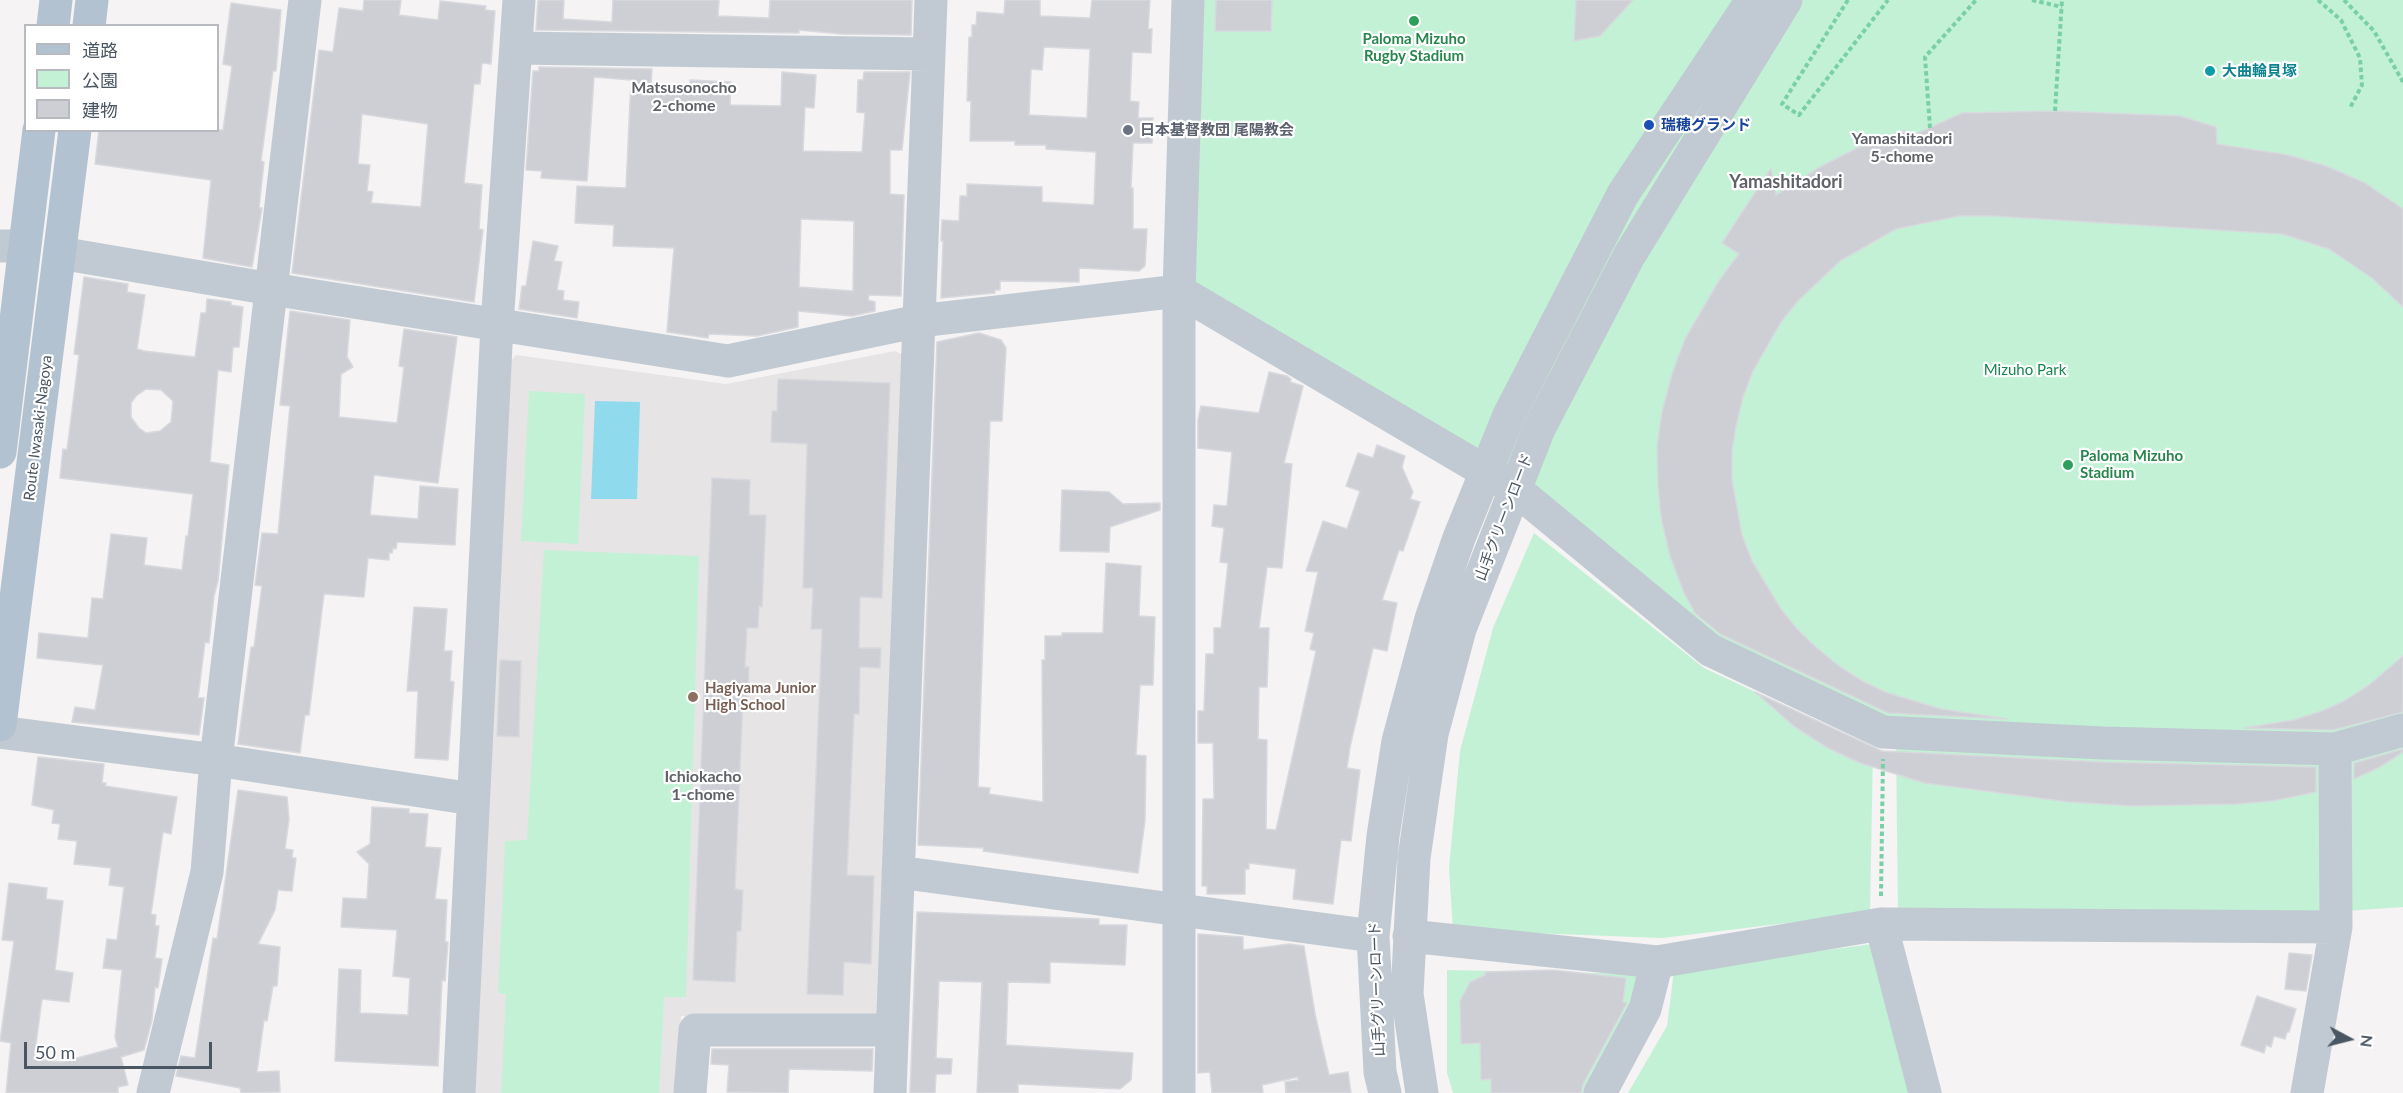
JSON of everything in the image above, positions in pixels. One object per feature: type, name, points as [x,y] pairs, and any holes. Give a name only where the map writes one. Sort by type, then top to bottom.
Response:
[{"type":"main road","points":[[53,24],[56,0]]},
{"type":"main road","points":[[88,24],[92,0]]},
{"type":"main road","points":[[0,452],[12,246],[39,132]]},
{"type":"main road","name":"Route Iwasaki-Nagoya","points":[[0,725],[75,132]]},
{"type":"street","points":[[153,1093],[207,872],[216,760],[305,0]]},
{"type":"street","points":[[459,1093],[497,325],[519,0]]},
{"type":"street","points":[[890,1093],[931,0]]},
{"type":"street","points":[[1179,1093],[1179,291],[1188,0]]},
{"type":"street","name":"山手グリーンロード","points":[[1385,1093],[1380,1072],[1373,936],[1383,836],[1398,741],[1431,619],[1459,538],[1509,415],[1623,194],[1752,0]]},
{"type":"street","name":"山手グリーンロード","points":[[1422,1093],[1407,994],[1408,936],[1414,858],[1432,734],[1460,629],[1539,429],[1629,256],[1786,0]]},
{"type":"street","points":[[516,48],[929,54]]},
{"type":"street","points":[[60,253],[271,289],[728,361],[919,321],[1179,291],[1515,489],[1710,650],[1883,732],[2103,743],[2335,749],[2403,730]]},
{"type":"street","points":[[0,732],[216,760],[473,799]]},
{"type":"street","points":[[2307,1093],[2336,927],[2335,749]]},
{"type":"street","points":[[898,872],[1373,936]]},
{"type":"street","points":[[1408,936],[1657,962],[1881,924],[2336,927]]},
{"type":"street","points":[[1881,924],[1925,1093]]},
{"type":"street","points":[[1600,1093],[1646,1009],[1657,962]]},
{"type":"street","points":[[690,1093],[695,1030],[892,1030]]},
{"type":"path","points":[[1848,0],[1782,104],[1799,115],[1888,0]]},
{"type":"path","points":[[1930,128],[1925,57],[1976,0]]},
{"type":"path","points":[[2032,0],[2062,7]]},
{"type":"path","points":[[2055,111],[2062,0]]},
{"type":"path","points":[[2318,0],[2342,20],[2360,58],[2362,85],[2350,108]]},
{"type":"path","points":[[2344,0],[2374,31],[2403,82]]},
{"type":"path","points":[[1881,924],[1883,732]]},
{"type":"shaded area","name":"Hagiyama Junior High School","points":[[895,351],[905,356],[886,1010],[876,1021],[681,1016],[677,1093],[474,1093],[505,368],[516,355],[726,384]]},
{"type":"green space","name":"Mizuho Park","points":[[1188,0],[2403,0],[2403,907],[2287,915],[1898,913],[1896,745],[1883,732],[1710,650],[1514,489],[1179,291]]},
{"type":"green space","points":[[529,391],[585,394],[578,544],[521,541]]},
{"type":"green space","points":[[1534,533],[1704,668],[1873,747],[1870,913],[1662,938],[1453,930],[1449,868],[1460,751],[1493,628]]},
{"type":"green space","points":[[544,550],[699,556],[686,997],[664,997],[659,1093],[501,1093],[506,994],[498,993],[505,841],[527,840]]},
{"type":"green space","points":[[1873,944],[1917,1093],[1628,1093],[1667,1026],[1674,970]]},
{"type":"green space","points":[[1447,970],[1647,974],[1593,1093],[1453,1093],[1447,1073]]},
{"type":"water","points":[[595,401],[640,402],[637,499],[591,499]]},
{"type":"building","points":[[364,0],[401,0],[399,15],[438,20],[440,1],[486,6],[485,10],[495,11],[491,64],[482,63],[480,84],[474,84],[464,183],[482,185],[479,229],[483,230],[474,302],[292,273],[319,50],[333,52],[339,8],[363,11]],"holes":[[[362,114],[428,124],[421,207],[371,203],[373,192],[367,191],[370,165],[358,164]]]},
{"type":"building","points":[[538,0],[564,0],[563,19],[612,22],[613,0],[719,0],[718,16],[769,18],[770,0],[912,0],[911,35],[842,34],[799,30],[799,33],[536,30]]},
{"type":"building","points":[[1005,0],[1040,0],[1040,16],[1090,18],[1092,0],[1150,0],[1148,29],[1152,29],[1151,53],[1132,52],[1130,101],[1139,102],[1138,118],[1153,118],[1152,143],[1133,143],[1131,188],[1133,188],[1133,229],[1147,229],[1145,266],[1139,271],[1079,268],[1079,282],[1000,281],[1000,290],[995,290],[995,293],[941,298],[942,220],[959,221],[960,196],[967,196],[967,184],[1042,187],[1042,202],[1094,205],[1096,152],[1046,149],[1046,145],[1015,145],[1015,141],[970,141],[971,101],[967,101],[969,37],[972,37],[972,25],[976,25],[977,12],[1004,14]],"holes":[[[1044,47],[1090,49],[1087,118],[1029,115],[1031,69],[1042,70]]]},
{"type":"building","points":[[1216,0],[1272,0],[1271,31],[1215,31]]},
{"type":"building","points":[[1576,0],[1633,0],[1600,36],[1574,41]]},
{"type":"building","points":[[231,3],[281,10],[276,71],[273,71],[261,161],[264,162],[259,208],[262,208],[252,267],[203,258],[211,180],[95,164],[99,132],[219,132],[223,130],[232,66],[223,64]]},
{"type":"building","points":[[539,67],[652,69],[651,84],[690,86],[690,80],[731,82],[730,105],[781,106],[782,72],[816,75],[814,108],[805,107],[803,151],[862,152],[865,113],[857,112],[858,80],[863,80],[864,72],[910,72],[902,150],[890,150],[890,194],[904,195],[901,296],[869,295],[868,300],[875,302],[875,311],[852,316],[798,311],[798,327],[757,336],[709,334],[708,338],[667,332],[674,248],[613,246],[614,225],[575,223],[577,186],[626,188],[631,80],[594,77],[587,181],[541,178],[542,171],[526,170],[533,71],[539,71]],"holes":[[[801,219],[854,221],[853,291],[799,287]]]},
{"type":"building","points":[[2055,111],[2180,116],[2216,127],[2217,144],[2288,155],[2326,166],[2365,183],[2403,209],[2403,307],[2372,278],[2329,249],[2282,234],[1993,216],[1959,216],[1896,229],[1840,261],[1798,301],[1781,322],[1753,371],[1743,397],[1736,426],[1732,451],[1732,480],[1742,535],[1752,561],[1781,609],[1797,629],[1817,648],[1864,682],[1888,693],[1941,709],[2007,719],[1888,713],[1720,634],[1695,613],[1684,593],[1670,556],[1661,517],[1657,446],[1662,412],[1672,374],[1685,339],[1720,279],[1739,254],[1722,243],[1771,168],[1776,195],[1820,167],[1855,149],[1905,130],[1905,139],[1962,113]]},
{"type":"building","points":[[533,241],[558,246],[554,261],[562,262],[557,290],[564,291],[563,300],[579,302],[577,318],[519,309],[522,286],[526,286]]},
{"type":"building","points":[[84,277],[128,284],[127,292],[145,295],[137,349],[144,351],[195,357],[201,313],[206,313],[207,299],[231,302],[231,305],[243,307],[239,347],[233,347],[231,372],[218,370],[210,462],[229,465],[218,581],[214,596],[209,643],[205,642],[198,698],[204,698],[199,735],[72,722],[75,707],[95,710],[103,665],[37,658],[39,633],[88,638],[92,598],[103,599],[111,534],[147,538],[144,565],[182,570],[186,536],[188,536],[193,494],[60,478],[63,449],[67,450],[79,355],[74,354]],"holes":[[[146,389],[161,390],[173,401],[171,422],[160,431],[146,433],[131,417],[131,403]]]},
{"type":"building","points":[[290,311],[350,320],[347,357],[353,367],[341,374],[339,417],[397,423],[404,367],[399,366],[404,329],[457,337],[438,483],[374,475],[370,515],[418,519],[420,486],[458,489],[455,545],[397,542],[396,549],[393,548],[392,553],[389,553],[389,560],[368,558],[364,597],[324,594],[309,715],[305,715],[300,753],[238,744],[262,586],[255,585],[262,533],[278,534],[290,406],[280,405]]},
{"type":"building","points":[[979,333],[1001,340],[1006,348],[1002,421],[990,421],[978,787],[990,788],[989,794],[1043,802],[1042,660],[1045,660],[1045,636],[1062,636],[1062,633],[1103,633],[1106,563],[1141,566],[1139,616],[1155,617],[1153,685],[1140,685],[1136,755],[1146,756],[1145,820],[1138,873],[983,851],[984,848],[918,845],[937,342]]},
{"type":"building","points":[[1269,372],[1287,376],[1291,379],[1290,382],[1303,386],[1284,463],[1292,464],[1282,568],[1267,567],[1259,628],[1269,628],[1267,687],[1259,687],[1258,739],[1267,740],[1266,829],[1276,830],[1316,651],[1310,649],[1314,633],[1305,631],[1318,572],[1306,571],[1323,521],[1347,529],[1360,491],[1346,486],[1358,453],[1373,458],[1377,445],[1405,456],[1402,467],[1413,492],[1410,499],[1420,502],[1403,551],[1399,550],[1382,600],[1397,603],[1387,651],[1373,648],[1350,747],[1347,768],[1360,770],[1351,841],[1341,840],[1333,904],[1293,899],[1296,869],[1249,863],[1249,869],[1245,869],[1245,894],[1207,894],[1207,886],[1202,886],[1203,799],[1214,799],[1213,743],[1198,743],[1198,711],[1204,711],[1206,654],[1214,654],[1214,628],[1221,628],[1228,563],[1220,562],[1224,528],[1212,526],[1214,505],[1227,506],[1232,452],[1198,448],[1198,420],[1201,406],[1259,413]]},
{"type":"building","points":[[778,379],[890,383],[882,598],[860,597],[859,648],[881,648],[880,668],[860,667],[859,714],[854,714],[847,875],[874,876],[871,964],[844,962],[843,995],[807,994],[822,629],[811,629],[813,588],[803,588],[807,444],[771,442],[772,411],[777,411]]},
{"type":"building","points":[[712,478],[750,480],[749,515],[766,515],[762,607],[759,606],[758,628],[747,628],[745,667],[749,667],[748,698],[743,698],[735,889],[743,890],[741,931],[737,931],[735,982],[693,980]]},
{"type":"building","points":[[1062,490],[1109,492],[1123,504],[1160,503],[1160,510],[1110,527],[1109,552],[1060,551]]},
{"type":"building","points":[[414,607],[447,609],[444,651],[452,651],[450,681],[454,682],[448,760],[415,758],[418,691],[407,691]]},
{"type":"building","points":[[2403,656],[2403,712],[2333,730],[2244,728],[2294,720],[2322,711],[2344,701],[2369,685]]},
{"type":"building","points":[[500,660],[521,661],[519,737],[497,736]]},
{"type":"building","points":[[1755,692],[1882,751],[2102,762],[2316,767],[2316,792],[2272,801],[2237,804],[2134,806],[2069,802],[1925,783],[1860,763],[1828,748],[1795,727]]},
{"type":"building","points":[[2403,749],[2403,752],[2380,767],[2354,779],[2354,763]]},
{"type":"building","points":[[38,757],[104,764],[102,783],[106,783],[105,786],[177,797],[171,834],[163,832],[151,914],[156,915],[155,926],[159,926],[155,958],[162,959],[158,988],[155,987],[152,1020],[144,1050],[121,1057],[128,1085],[118,1087],[118,1093],[6,1093],[11,1043],[0,1041],[14,941],[2,940],[9,883],[47,888],[46,899],[63,901],[55,970],[73,973],[69,1002],[42,999],[34,1059],[62,1062],[118,1047],[115,1037],[122,970],[103,968],[107,939],[117,940],[124,887],[109,885],[111,868],[74,864],[77,841],[58,839],[60,824],[52,823],[54,810],[32,805]]},
{"type":"building","points":[[238,790],[287,797],[289,819],[285,849],[293,850],[292,858],[296,858],[292,891],[278,890],[275,910],[258,944],[280,947],[277,986],[273,986],[267,1021],[264,1020],[257,1072],[279,1071],[280,1092],[241,1093],[240,1088],[176,1076],[181,1056],[195,1058],[213,938],[217,939]]},
{"type":"building","points":[[372,807],[409,809],[409,813],[428,814],[425,847],[441,848],[435,899],[447,900],[445,942],[448,942],[445,981],[442,980],[438,1066],[335,1061],[339,969],[361,970],[360,1013],[408,1015],[410,978],[393,976],[397,930],[341,927],[343,898],[367,899],[369,864],[357,852],[370,844]]},
{"type":"building","points":[[917,912],[1099,919],[1099,925],[1127,925],[1125,965],[1050,962],[1050,983],[1008,982],[1006,1045],[1133,1053],[1131,1080],[1120,1089],[1018,1084],[1018,1093],[977,1093],[982,982],[939,981],[936,1058],[952,1059],[951,1074],[936,1074],[935,1093],[910,1093]]},
{"type":"building","points":[[1198,934],[1243,937],[1243,950],[1289,944],[1304,946],[1315,1014],[1329,1075],[1348,1072],[1351,1093],[1286,1093],[1285,1082],[1298,1080],[1298,1077],[1262,1085],[1263,1093],[1212,1093],[1210,1072],[1198,1073]]},
{"type":"building","points":[[2289,953],[2312,955],[2306,991],[2285,989]]},
{"type":"building","points":[[1553,970],[1626,978],[1623,1002],[1627,1003],[1583,1084],[1581,1093],[1491,1093],[1491,1079],[1481,1080],[1480,1043],[1461,1044],[1460,1001],[1470,982],[1485,975],[1485,972]]},
{"type":"building","points":[[2257,996],[2296,1009],[2285,1039],[2274,1036],[2271,1047],[2266,1045],[2264,1053],[2241,1045]]},
{"type":"building","points":[[712,1049],[873,1049],[872,1071],[789,1069],[788,1093],[727,1092],[729,1065],[711,1064]]},
{"type":"place","name":"Paloma Mizuho Rugby Stadium","points":[[1414,21]]},
{"type":"place","name":"大曲輪貝塚","points":[[2210,71]]},
{"type":"place","name":"瑞穂グランド","points":[[1649,125]]},
{"type":"place","name":"日本基督教団 尾陽教会","points":[[1128,130]]},
{"type":"place","name":"Paloma Mizuho Stadium","points":[[2068,465]]},
{"type":"place","name":"Hagiyama Junior High School","points":[[693,697]]},
{"type":"district","name":"Matsusonocho 2-chome","points":[[684,97]]},
{"type":"district","name":"Yamashitadori 5-chome","points":[[1902,148]]},
{"type":"district","name":"Yamashitadori","points":[[1786,182]]},
{"type":"district","name":"Ichiokacho 1-chome","points":[[703,786]]}]
